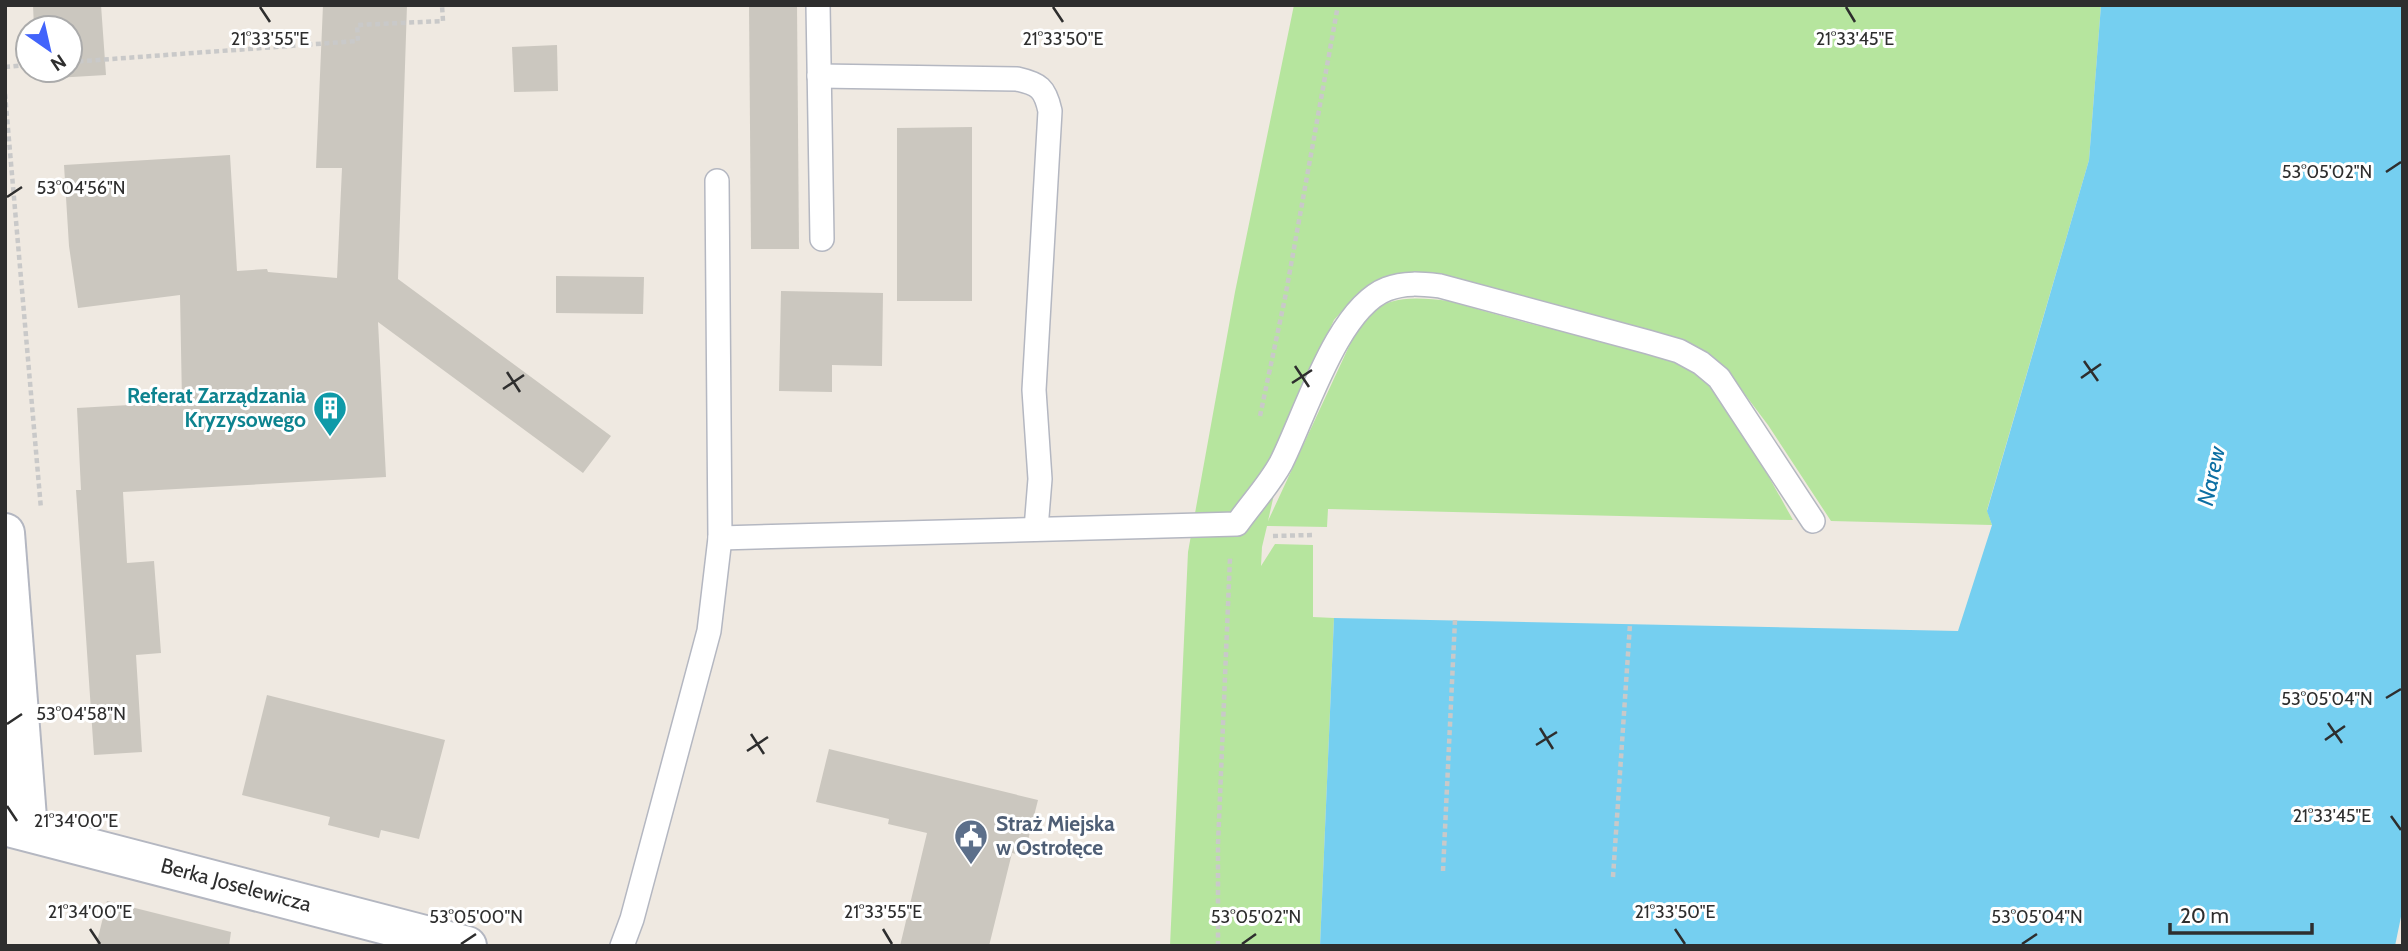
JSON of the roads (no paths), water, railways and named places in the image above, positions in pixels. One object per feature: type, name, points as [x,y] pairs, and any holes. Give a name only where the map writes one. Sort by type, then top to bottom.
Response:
[{"type":"street","points":[[5,533],[16,829]]},
{"type":"street","name":"Berka Joselewicza","points":[[16,829],[467,946]]},
{"type":"lane","points":[[818,5],[822,239]]},
{"type":"lane","points":[[819,76],[1017,79],[1032,83],[1046,93],[1050,111],[1034,390],[1040,479],[1036,529]]},
{"type":"lane","points":[[622,946],[632,919],[709,631],[720,538],[717,181]]},
{"type":"lane","points":[[720,538],[1237,524],[1279,466],[1346,325],[1364,304],[1387,289],[1413,283],[1440,286],[1648,342],[1679,351],[1701,363],[1719,378],[1813,521]]},
{"type":"water","name":"Narew","points":[[2101,5],[2403,5],[2403,907],[2395,946],[1320,946],[1334,618],[1958,631],[1992,525],[1987,511],[2089,160]]},
{"type":"place","name":"Referat Zarządzania Kryzysowego","points":[[330,438]]},
{"type":"place","name":"Straż Miejska w Ostrołęce","points":[[971,866]]}]
